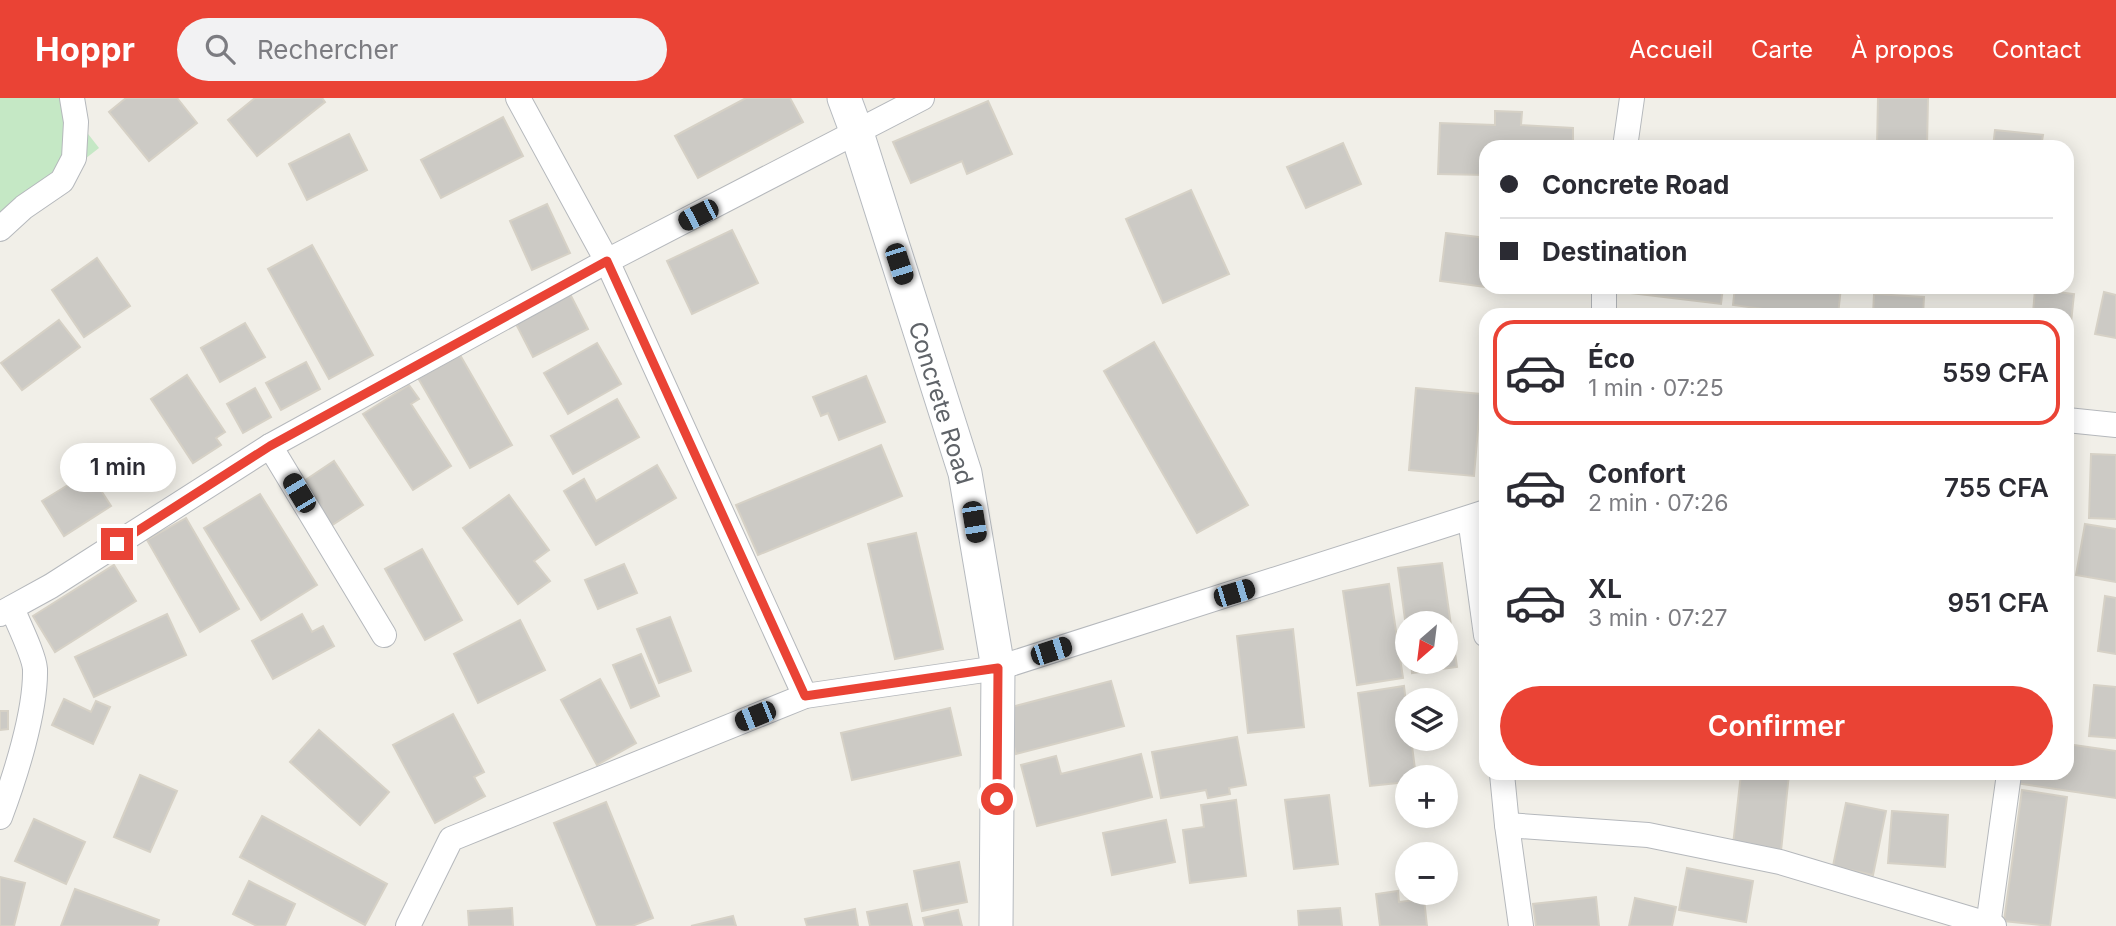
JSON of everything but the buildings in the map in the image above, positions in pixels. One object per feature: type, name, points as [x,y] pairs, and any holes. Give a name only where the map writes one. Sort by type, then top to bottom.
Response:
[{"type":"street","points":[[0,229],[24,206],[61,181],[74,158],[76,122],[72,98]]},
{"type":"street","points":[[518,98],[607,261],[805,696]]},
{"type":"street","name":"Concrete Road","points":[[844,98],[965,473],[998,668],[996,926]]},
{"type":"street","points":[[0,817],[12,785],[31,707],[35,667],[6,611],[51,586],[270,446],[607,261],[922,98]]},
{"type":"street","points":[[1626,140],[1632,98]]},
{"type":"street","points":[[2074,420],[2116,425]]},
{"type":"street","points":[[270,446],[384,635]]},
{"type":"street","points":[[408,926],[451,839],[805,696],[998,668],[1478,515]]},
{"type":"street","points":[[1503,780],[1521,926]]},
{"type":"street","points":[[1507,825],[1648,835],[1780,862],[1990,925],[2008,780]]},
{"type":"green space","points":[[0,98],[60,98],[99,148],[0,225]]},
{"type":"route","points":[[117,544],[270,446],[607,261],[805,696],[998,668],[997,799]]}]
